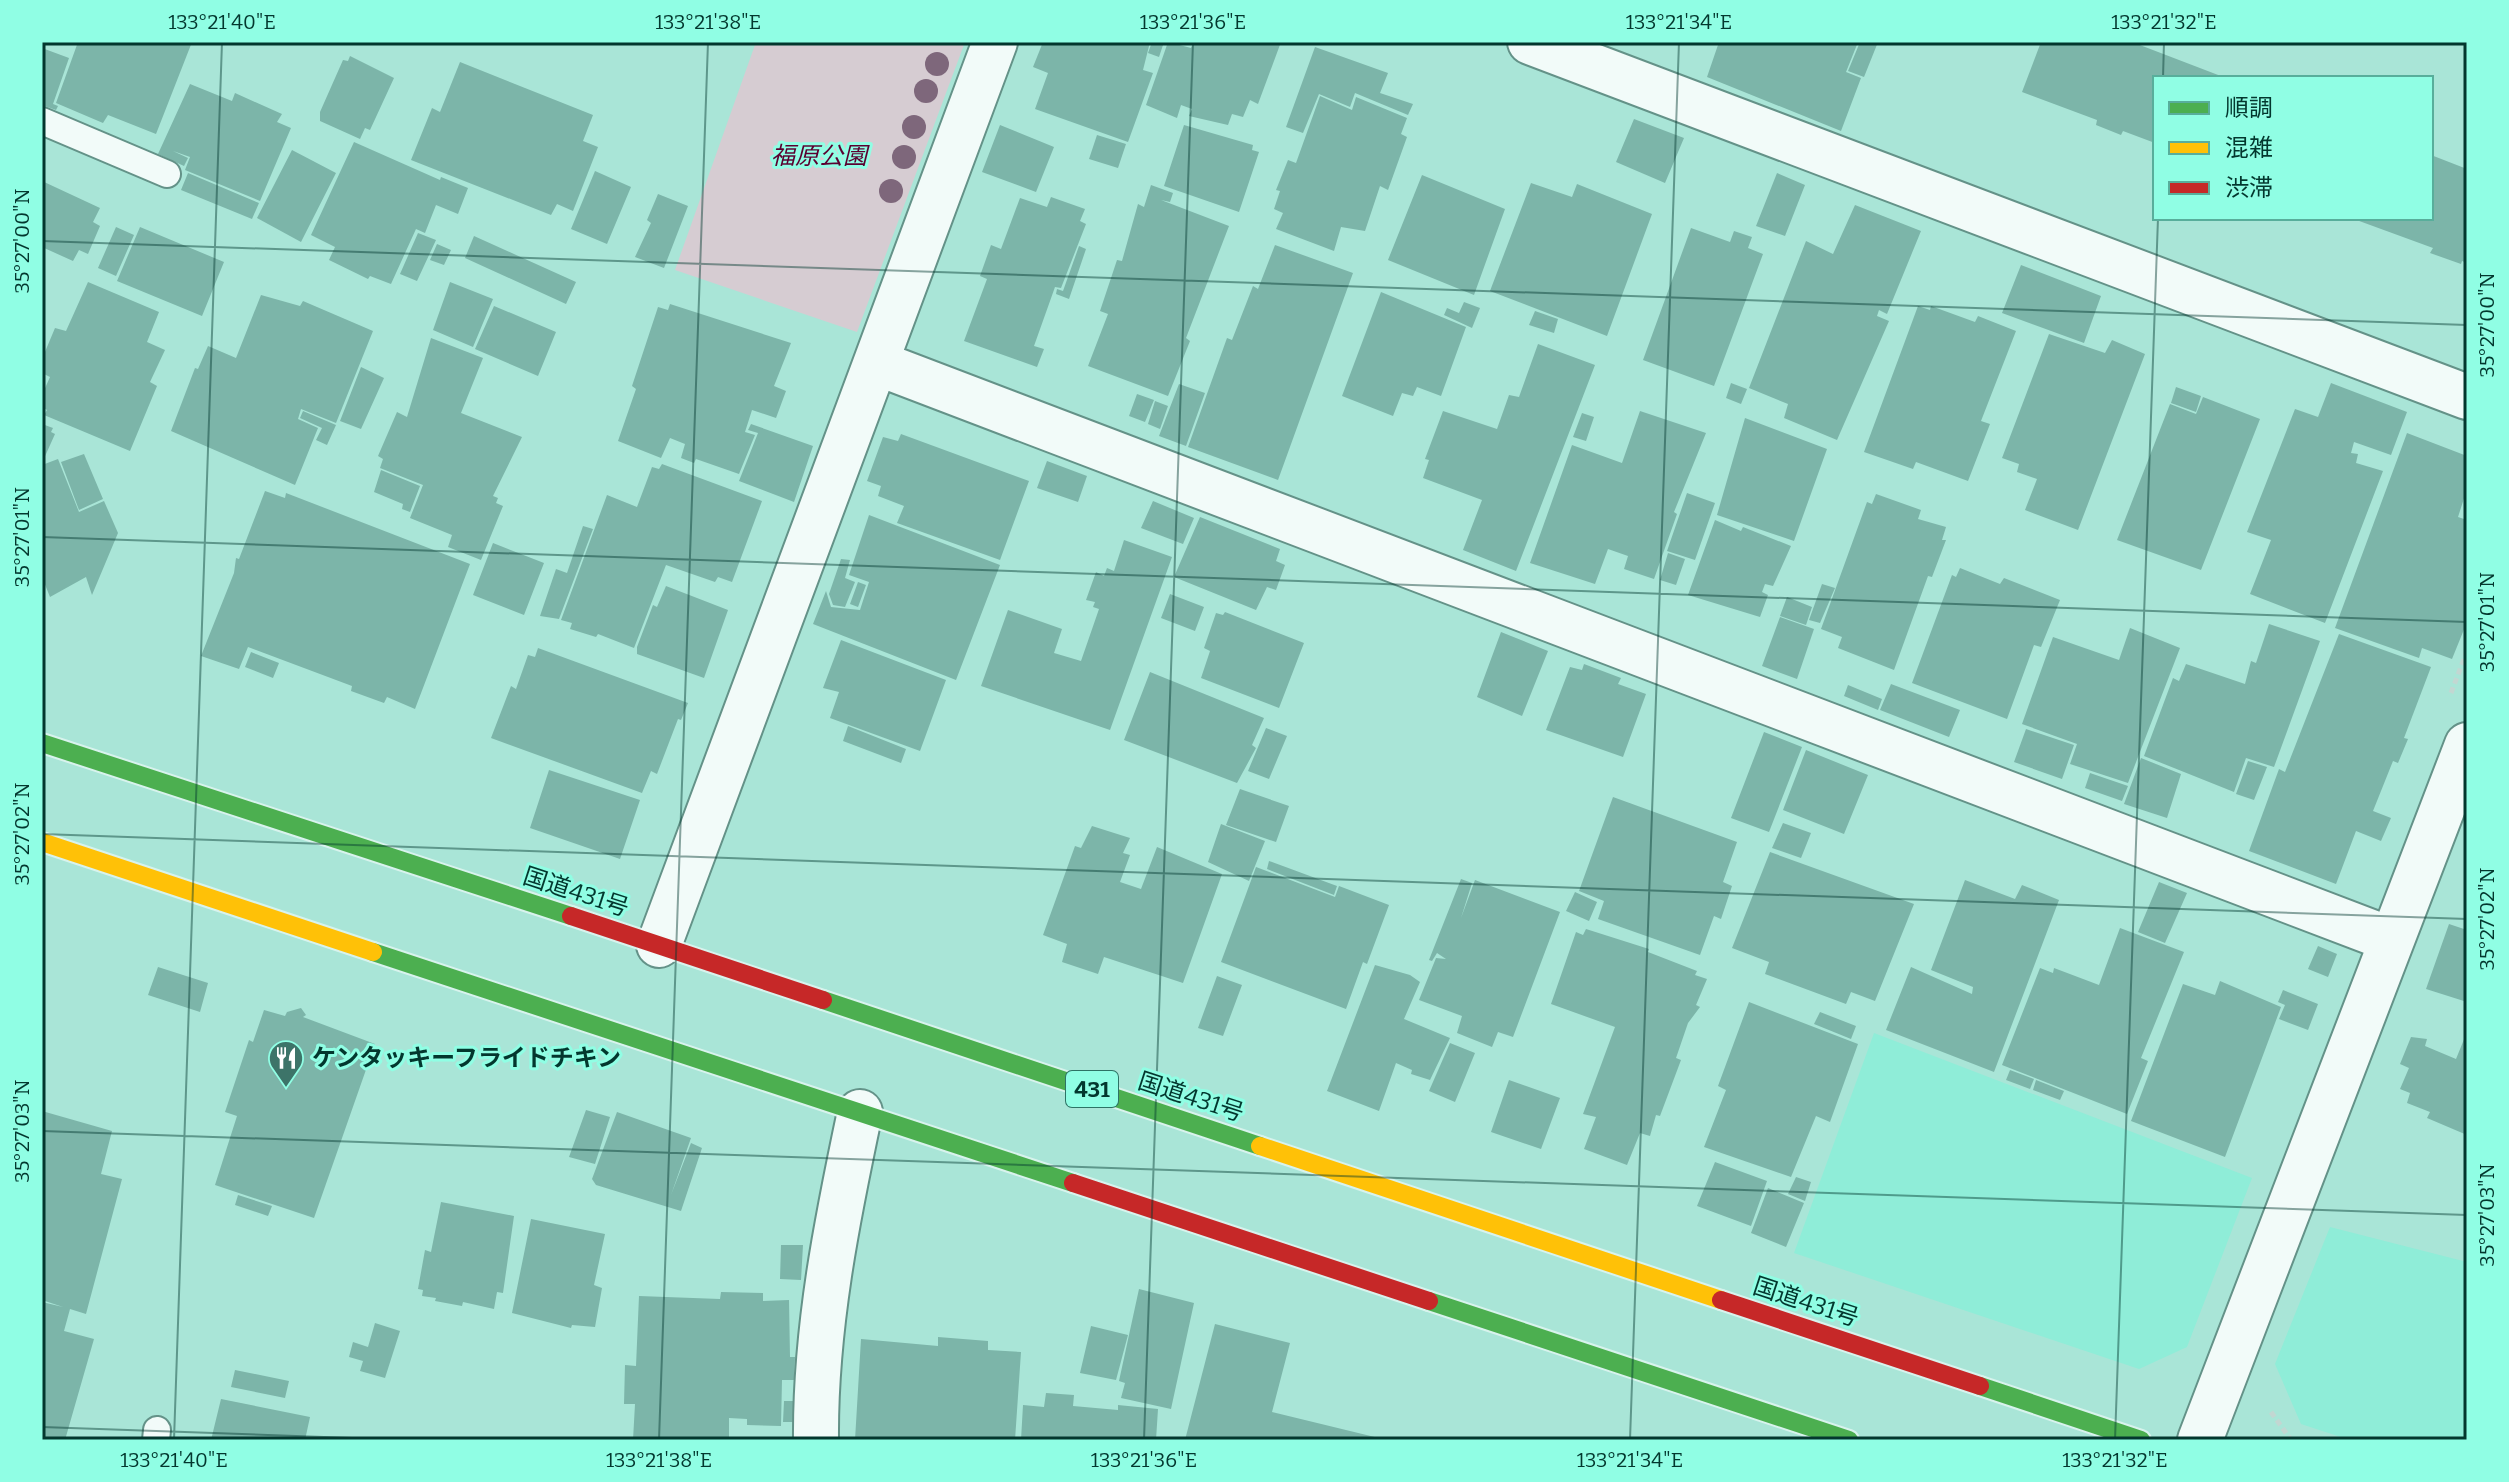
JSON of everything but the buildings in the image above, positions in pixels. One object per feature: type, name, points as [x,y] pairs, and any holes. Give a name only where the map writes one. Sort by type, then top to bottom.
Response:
[{"type":"highway","name":"国道431号","points":[[42,743],[659,945],[2141,1440]]},
{"type":"highway","points":[[42,842],[1849,1440]]},
{"type":"street","points":[[659,945],[995,42]]},
{"type":"street","points":[[1530,42],[2467,397]]},
{"type":"street","points":[[877,363],[2392,940]]},
{"type":"street","points":[[2200,1440],[2467,745]]},
{"type":"street","points":[[816,1440],[816,1393],[831,1249],[860,1112]]},
{"type":"lane","points":[[42,121],[167,174]]},
{"type":"shaded area","points":[[1874,1033],[2252,1178],[2187,1347],[2139,1369],[1794,1253]]},
{"type":"shaded area","points":[[2330,1227],[2467,1262],[2467,1440],[2350,1440],[2301,1424],[2275,1364]]},
{"type":"green space","name":"福原公園","points":[[756,42],[965,42],[857,332],[675,270]]},
{"type":"traffic: fast","points":[[42,743],[571,916]]},
{"type":"traffic: fast","points":[[373,952],[1073,1183]]},
{"type":"traffic: fast","points":[[823,1000],[1260,1146]]},
{"type":"traffic: fast","points":[[1429,1301],[1849,1440]]},
{"type":"traffic: fast","points":[[1980,1386],[2141,1440]]},
{"type":"traffic: slow","points":[[42,842],[373,952]]},
{"type":"traffic: slow","points":[[1260,1146],[1721,1300]]},
{"type":"traffic: jam","points":[[571,916],[823,1000]]},
{"type":"traffic: jam","points":[[1073,1183],[1429,1301]]},
{"type":"traffic: jam","points":[[1721,1300],[1980,1386]]},
{"type":"place","name":"ケンタッキーフライドチキン","points":[[286,1089]]}]
